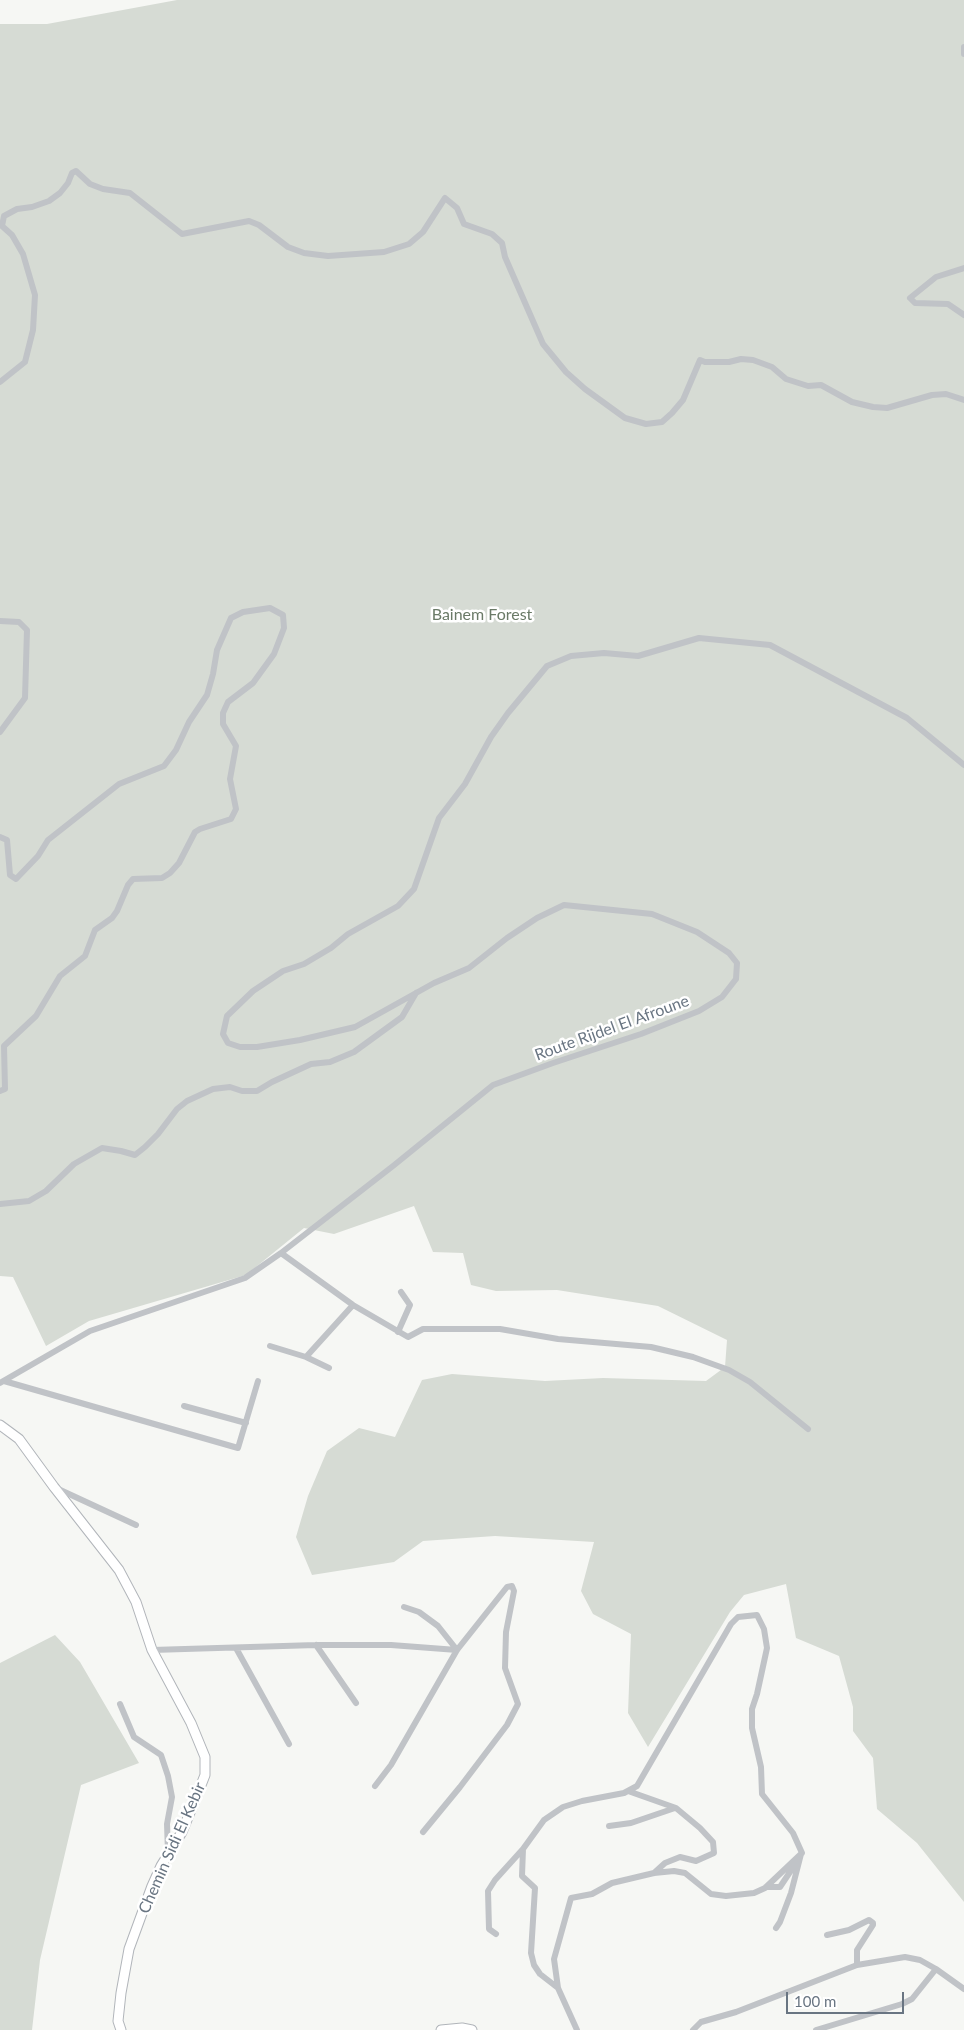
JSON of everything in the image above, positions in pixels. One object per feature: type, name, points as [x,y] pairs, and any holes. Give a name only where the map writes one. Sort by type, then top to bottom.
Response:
[{"type":"street","points":[[964,46],[964,54]]},
{"type":"street","points":[[0,382],[25,362],[33,330],[35,295],[23,254],[12,235],[2,226],[4,216],[17,210],[49,201],[60,193],[68,183],[72,173],[76,171],[90,184],[104,189],[130,193],[182,234],[249,221],[259,225],[288,247],[304,254],[328,256],[384,252],[409,244],[423,232],[445,198],[457,208],[464,224],[492,234],[502,243],[505,257],[543,344],[566,372],[585,389],[626,418],[646,424],[662,422],[683,400],[700,360],[705,362],[729,362],[741,359],[754,360],[772,367],[786,379],[808,386],[821,385],[852,402],[873,407],[887,408],[932,395],[946,394],[964,400]]},
{"type":"street","points":[[964,268],[936,277],[910,298],[915,303],[948,304],[964,315]]},
{"type":"street","points":[[0,837],[7,840],[10,875],[16,879],[38,856],[48,840],[119,784],[164,766],[176,750],[189,722],[207,695],[217,650],[231,618],[243,612],[270,608],[283,615],[284,628],[274,654],[254,683],[228,702],[223,713],[224,724],[236,746],[230,779],[236,809],[231,819],[195,832],[179,863],[170,873],[162,878],[134,879],[128,885],[112,918],[94,930],[85,956],[60,976],[36,1016],[4,1046],[6,1088],[0,1091]]},
{"type":"street","points":[[0,621],[19,622],[27,630],[25,698],[0,732]]},
{"type":"street","name":"Route Rijdel El Afroune","points":[[281,1253],[493,1085],[641,1034],[699,1011],[722,997],[736,979],[737,963],[729,953],[697,932],[652,914],[564,905],[537,918],[507,938],[469,968],[434,983],[355,1027],[300,1040],[257,1047],[240,1047],[228,1043],[223,1034],[227,1016],[253,991],[283,971],[304,964],[331,948],[348,934],[398,906],[414,889],[439,818],[465,784],[491,737],[508,713],[547,666],[571,656],[604,654],[638,656],[698,638],[770,645],[907,718],[964,765]]},
{"type":"street","points":[[0,1204],[29,1201],[46,1191],[74,1164],[102,1148],[135,1155],[158,1134],[177,1109],[187,1101],[213,1089],[230,1087],[242,1091],[257,1091],[311,1064],[330,1062],[354,1052],[402,1017],[416,993]]},
{"type":"street","points":[[2,1382],[90,1331],[245,1278],[281,1253],[353,1305],[408,1338],[423,1329],[500,1329],[558,1339],[651,1347],[693,1357],[730,1370],[750,1382],[808,1429]]},
{"type":"street","points":[[398,1332],[410,1305],[401,1292]]},
{"type":"street","points":[[306,1357],[353,1305]]},
{"type":"street","points":[[270,1346],[306,1357],[329,1368]]},
{"type":"street","points":[[2,1382],[238,1448],[258,1381]]},
{"type":"street","points":[[184,1406],[246,1423]]},
{"type":"street","name":"Chemin Sidi El Kebir","points":[[0,1425],[19,1439],[119,1570],[136,1602],[152,1650],[191,1723],[205,1757],[205,1775],[182,1832],[152,1886],[130,1949],[121,1993],[118,2027]]},
{"type":"street","points":[[54,1487],[136,1525]]},
{"type":"street","points":[[375,1786],[391,1765],[457,1650],[507,1587],[514,1587],[506,1632],[505,1668],[518,1704],[507,1725],[460,1787],[422,1832]]},
{"type":"street","points":[[404,1607],[420,1612],[438,1626],[457,1650]]},
{"type":"street","points":[[496,1934],[489,1929],[488,1891],[494,1880],[523,1849],[544,1820],[563,1807],[628,1791],[637,1786],[731,1624],[738,1617],[757,1615],[764,1629],[767,1648],[752,1709],[752,1728],[761,1767],[762,1794],[793,1833],[802,1853],[791,1893],[776,1928]]},
{"type":"street","points":[[152,1650],[316,1645],[391,1646],[457,1650]]},
{"type":"street","points":[[316,1645],[356,1704]]},
{"type":"street","points":[[236,1648],[289,1744]]},
{"type":"street","points":[[120,1704],[134,1737],[161,1755],[172,1797],[168,1824],[168,1855]]},
{"type":"street","points":[[628,1791],[676,1808],[700,1828],[713,1842],[714,1854],[696,1861],[680,1857],[665,1863],[654,1873]]},
{"type":"street","points":[[609,1826],[631,1823],[676,1808]]},
{"type":"street","points":[[523,1849],[522,1876],[535,1888],[532,1959],[540,1974],[558,1988]]},
{"type":"street","points":[[577,2030],[558,1988],[554,1959],[571,1898],[592,1894],[612,1883],[654,1873],[674,1872],[685,1873],[711,1894],[754,1893],[766,1887],[780,1887],[802,1853]]},
{"type":"street","points":[[828,1935],[849,1930],[869,1920],[871,1921],[873,1925],[857,1950],[857,1965]]},
{"type":"street","points":[[692,2030],[707,2020],[736,2012],[857,1965],[905,1957],[920,1960],[936,1969],[964,1990]]},
{"type":"street","points":[[816,2030],[902,2004],[912,1999],[936,1969]]},
{"type":"street","points":[[441,2030],[462,2028],[472,2030]]},
{"type":"green space","name":"Bainem Forest","points":[[177,0],[964,0],[964,1902],[917,1843],[877,1809],[873,1758],[853,1731],[853,1707],[839,1656],[796,1638],[786,1584],[744,1595],[730,1612],[648,1747],[628,1713],[631,1634],[593,1614],[581,1591],[594,1542],[495,1536],[423,1541],[394,1562],[312,1575],[296,1537],[308,1496],[327,1451],[359,1428],[395,1437],[422,1380],[452,1374],[545,1381],[603,1378],[706,1381],[725,1367],[727,1340],[658,1306],[557,1290],[496,1291],[471,1285],[463,1253],[433,1252],[414,1206],[334,1234],[304,1228],[246,1275],[89,1321],[46,1346],[13,1277],[0,1276],[0,24],[47,24]]},
{"type":"green space","points":[[55,1635],[80,1662],[139,1763],[81,1785],[40,1960],[32,2030],[0,2030],[0,1663]]}]
